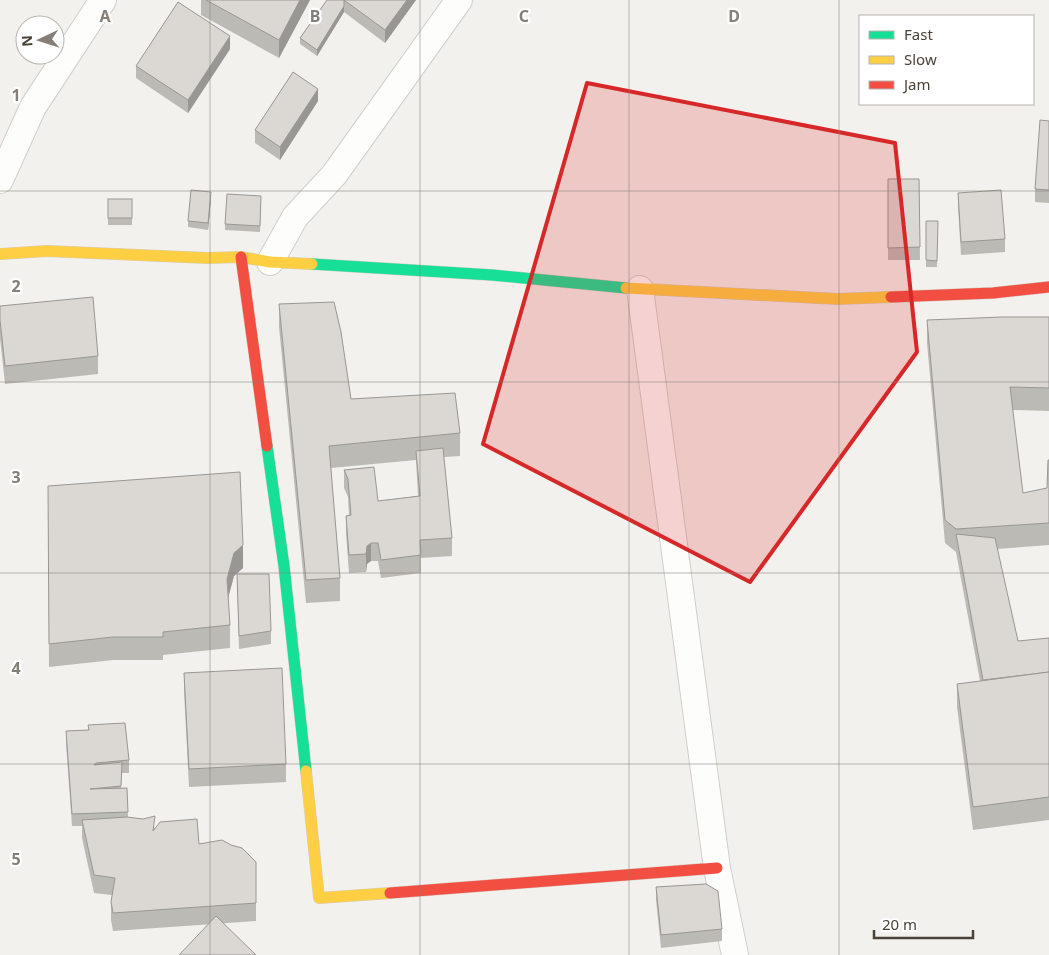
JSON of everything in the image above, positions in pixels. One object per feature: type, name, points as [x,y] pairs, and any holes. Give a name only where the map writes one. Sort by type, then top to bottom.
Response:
[{"type":"street","points":[[0,180],[33,107],[103,0]]},
{"type":"street","points":[[270,262],[295,217],[334,175],[460,0]]},
{"type":"street","points":[[0,254],[47,251],[241,258],[270,262],[492,275],[640,289],[838,299],[993,293],[1049,287]]},
{"type":"street","points":[[241,258],[284,566],[319,898],[717,868]]},
{"type":"street","points":[[640,289],[717,868],[735,955]]},
{"type":"highlighted area","points":[[587,83],[895,143],[917,352],[750,582],[483,444]]},
{"type":"building","points":[[206,0],[300,0],[279,40]]},
{"type":"building","points":[[327,0],[344,0],[344,6],[317,50],[300,38]]},
{"type":"building","points":[[344,0],[407,0],[385,30]]},
{"type":"building","points":[[178,2],[230,36],[188,100],[136,66]]},
{"type":"building","points":[[293,72],[318,89],[280,147],[255,130]]},
{"type":"building","points":[[1040,120],[1049,121],[1049,190],[1035,189]]},
{"type":"building","points":[[888,179],[919,179],[920,247],[888,248]]},
{"type":"building","points":[[191,190],[211,192],[208,223],[188,221]]},
{"type":"building","points":[[1001,190],[1005,239],[961,242],[958,193]]},
{"type":"building","points":[[227,194],[261,196],[260,226],[225,224]]},
{"type":"building","points":[[108,199],[132,199],[132,218],[108,218]]},
{"type":"building","points":[[926,221],[938,221],[937,261],[926,260]]},
{"type":"building","points":[[93,297],[98,356],[5,366],[0,306]]},
{"type":"building","points":[[334,302],[341,332],[351,399],[455,393],[460,433],[329,446],[340,578],[306,580],[279,304]]},
{"type":"building","points":[[1049,317],[1049,388],[1010,387],[1023,493],[1047,488],[1049,460],[1049,523],[956,529],[945,520],[927,320]]},
{"type":"building","points":[[443,448],[452,538],[420,540],[421,555],[381,560],[378,543],[371,543],[367,546],[366,554],[349,555],[346,516],[351,515],[348,479],[344,470],[374,467],[378,501],[420,496],[416,451]]},
{"type":"building","points":[[240,472],[243,545],[234,553],[227,579],[230,625],[163,632],[163,637],[113,637],[49,644],[48,486]]},
{"type":"building","points":[[956,534],[995,538],[1018,641],[1049,638],[1049,672],[983,680]]},
{"type":"building","points":[[237,574],[269,574],[271,631],[239,636]]},
{"type":"building","points":[[282,668],[286,764],[189,769],[184,673]]},
{"type":"building","points":[[1049,672],[1049,797],[973,807],[957,684]]},
{"type":"building","points":[[125,723],[129,760],[96,763],[94,765],[122,762],[121,786],[90,789],[127,788],[128,812],[72,814],[66,731],[89,730],[88,725]]},
{"type":"building","points":[[155,816],[153,831],[160,822],[197,819],[199,844],[222,840],[242,848],[256,862],[256,903],[113,913],[111,902],[115,878],[94,875],[82,820],[127,817],[143,819]]},
{"type":"building","points":[[706,884],[718,891],[722,929],[661,935],[656,887]]},
{"type":"building","points":[[216,916],[256,955],[179,955]]},
{"type":"traffic: fast","points":[[312,264],[492,275],[626,288]]},
{"type":"traffic: fast","points":[[267,446],[284,566],[306,771]]},
{"type":"traffic: slow","points":[[0,254],[47,251],[207,258],[241,257],[270,262],[312,264]]},
{"type":"traffic: slow","points":[[626,288],[838,299],[891,297]]},
{"type":"traffic: slow","points":[[306,771],[319,898],[390,893]]},
{"type":"traffic: jam","points":[[241,257],[267,446]]},
{"type":"traffic: jam","points":[[891,297],[993,293],[1049,287]]},
{"type":"traffic: jam","points":[[390,893],[717,868]]}]
